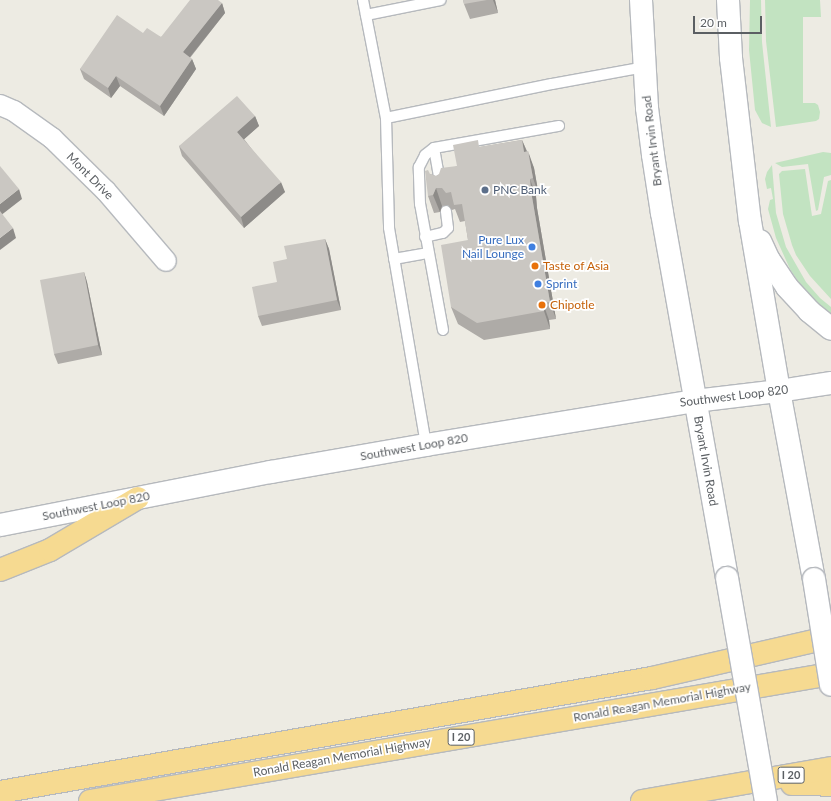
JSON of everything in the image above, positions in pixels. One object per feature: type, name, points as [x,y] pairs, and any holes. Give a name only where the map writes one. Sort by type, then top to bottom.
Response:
[{"type":"highway","points":[[0,570],[50,550],[138,498]]},
{"type":"highway","points":[[0,792],[652,678],[831,637]]},
{"type":"highway","name":"Ronald Reagan Memorial Highway","points":[[90,801],[831,674]]},
{"type":"highway","name":"I 20","points":[[642,801],[831,768]]},
{"type":"highway","points":[[751,782],[831,785]]},
{"type":"main road","name":"Bryant Irvin Road","points":[[641,0],[647,108],[659,198],[766,801]]},
{"type":"main road","points":[[728,0],[731,58],[750,222],[779,391],[814,578],[831,685]]},
{"type":"main road","points":[[750,222],[769,260],[786,287],[809,311],[831,329]]},
{"type":"main road","name":"Southwest Loop 820","points":[[0,525],[426,445],[695,401],[831,383]]},
{"type":"street","name":"Mont Drive","points":[[0,105],[14,111],[52,138],[106,191],[166,261]]},
{"type":"lane","points":[[363,0],[386,118],[388,228],[426,445]]},
{"type":"lane","points":[[366,14],[441,0]]},
{"type":"lane","points":[[386,118],[539,86],[645,67]]},
{"type":"lane","points":[[443,330],[425,237],[420,204],[418,167],[425,155],[434,148],[559,126]]},
{"type":"lane","points":[[434,148],[441,186]]},
{"type":"lane","points":[[425,237],[443,233],[448,228],[446,211]]},
{"type":"lane","points":[[394,259],[428,253]]},
{"type":"green space","points":[[750,0],[761,0],[762,42],[771,127],[762,123],[755,110],[749,50]]},
{"type":"green space","points":[[765,0],[820,0],[821,17],[803,17],[803,103],[815,103],[818,105],[820,112],[819,119],[816,121],[776,127],[766,41]]},
{"type":"green space","points":[[823,152],[831,153],[831,175],[824,177],[818,210],[816,211],[808,164],[782,167],[775,163]]},
{"type":"green space","points":[[772,165],[776,213],[786,247],[806,282],[820,298],[831,307],[831,315],[818,305],[801,286],[790,269],[776,238],[768,209],[770,200],[773,199],[771,188],[767,189],[765,179],[767,172]]},
{"type":"green space","points":[[805,169],[812,216],[821,214],[828,181],[831,180],[831,299],[810,276],[796,255],[783,214],[779,174],[782,171]]},
{"type":"building","points":[[190,0],[218,0],[222,3],[183,52],[192,59],[160,106],[116,76],[108,88],[80,69],[117,15],[143,33],[147,28],[161,37]]},
{"type":"building","points":[[463,0],[487,0],[464,4]]},
{"type":"building","points":[[237,96],[255,116],[237,132],[281,182],[241,217],[179,146]]},
{"type":"building","points":[[478,140],[479,147],[522,140],[524,152],[528,151],[533,178],[530,179],[531,191],[550,302],[543,303],[544,311],[477,323],[451,307],[441,245],[468,240],[462,204],[454,205],[451,192],[446,193],[442,188],[436,188],[433,195],[428,196],[425,171],[428,170],[430,174],[436,176],[439,174],[441,168],[457,166],[453,145]]},
{"type":"building","points":[[0,166],[19,189],[0,204]]},
{"type":"building","points":[[0,211],[13,228],[0,238]]},
{"type":"building","points":[[325,239],[337,300],[258,316],[252,287],[277,282],[273,262],[287,259],[284,246]]},
{"type":"building","points":[[84,272],[98,345],[54,354],[40,280]]},
{"type":"place","name":"PNC Bank","points":[[485,190]]},
{"type":"place","name":"Pure Lux Nail Lounge","points":[[532,247]]},
{"type":"place","name":"Taste of Asia","points":[[535,266]]},
{"type":"place","name":"Sprint","points":[[538,284]]},
{"type":"place","name":"Chipotle","points":[[542,305]]}]
